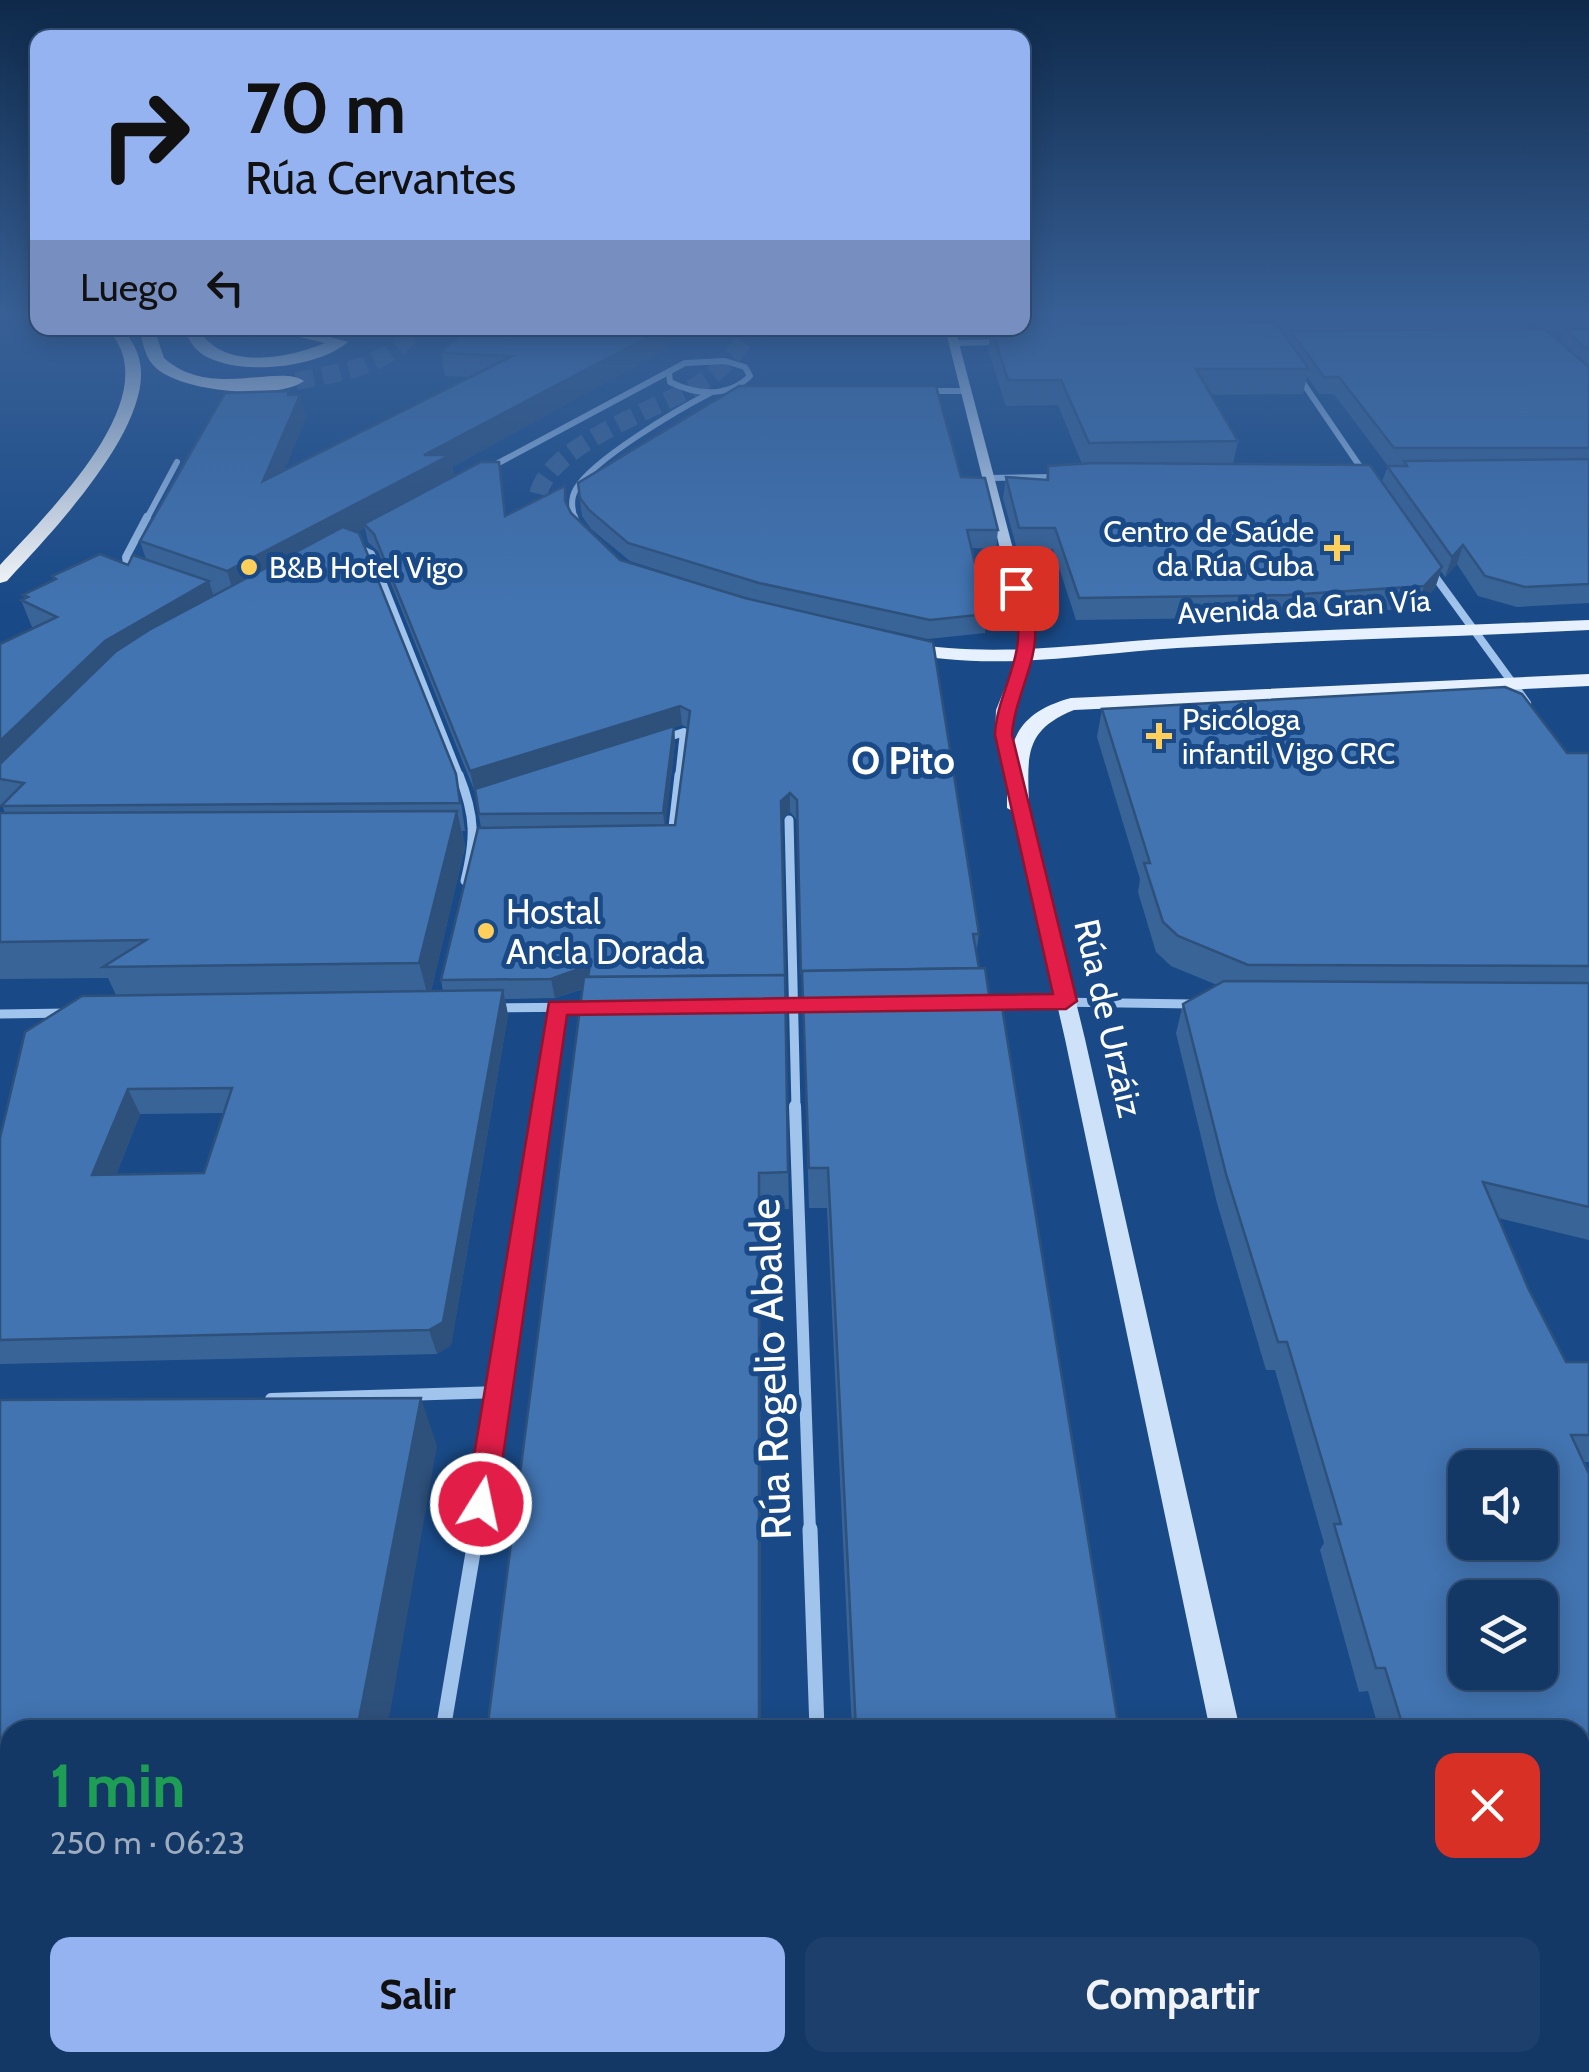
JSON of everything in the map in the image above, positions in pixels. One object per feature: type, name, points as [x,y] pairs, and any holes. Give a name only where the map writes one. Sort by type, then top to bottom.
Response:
[{"type":"highway","points":[[0,577],[77,486],[124,414]]},
{"type":"main road","name":"Rúa de Urzáiz","points":[[972,414],[1027,628],[1023,654],[1007,700],[1004,735],[1018,808],[1066,1001],[1223,1720]]},
{"type":"main road","name":"Avenida da Gran Vía","points":[[878,641],[964,657],[1470,628],[1589,625]]},
{"type":"main road","points":[[1018,808],[1018,762],[1023,733],[1051,711],[1086,702],[1589,680]]},
{"type":"street","points":[[478,474],[591,414]]},
{"type":"street","points":[[578,528],[570,505],[577,487],[594,469],[681,414]]},
{"type":"street","points":[[1324,414],[1376,490]]},
{"type":"street","points":[[149,576],[127,564],[126,556],[177,462]]},
{"type":"street","points":[[1346,475],[1383,472]]},
{"type":"street","points":[[990,478],[1063,477]]},
{"type":"street","points":[[364,536],[348,545],[362,546],[371,554],[470,800],[474,840],[461,896]]},
{"type":"street","points":[[1430,569],[1534,712]]},
{"type":"street","points":[[648,744],[684,732],[672,838],[652,838]]},
{"type":"street","points":[[470,800],[487,795]]},
{"type":"street","name":"Rúa Rogelio Abalde","points":[[789,820],[817,1720]]},
{"type":"street","points":[[455,840],[474,840]]},
{"type":"street","points":[[970,1002],[1205,1004]]},
{"type":"street","points":[[752,1006],[831,1005]]},
{"type":"street","points":[[490,1008],[616,1007]]},
{"type":"street","points":[[445,1720],[500,1392],[557,1008]]},
{"type":"street","points":[[0,1014],[79,1013]]},
{"type":"street","points":[[258,1399],[500,1392]]},
{"type":"building","points":[[213,414],[292,414],[263,481],[397,414],[502,414],[424,455],[450,455],[227,571],[140,541]]},
{"type":"building","points":[[693,414],[944,414],[961,477],[985,478],[998,530],[967,530],[987,614],[930,620],[759,583],[628,543],[589,510],[580,498],[578,483]]},
{"type":"building","points":[[1076,414],[1222,414],[1238,441],[1089,443]]},
{"type":"building","points":[[1367,414],[1589,414],[1589,448],[1394,448]]},
{"type":"building","points":[[1589,459],[1589,584],[1525,587],[1485,576],[1463,545],[1452,557],[1387,466],[1407,466],[1404,461]]},
{"type":"building","points":[[481,462],[499,462],[505,516],[565,486],[565,501],[571,513],[620,560],[745,598],[933,642],[979,934],[973,934],[979,968],[802,971],[801,975],[797,800],[790,793],[781,801],[785,975],[588,977],[590,965],[551,979],[441,980],[478,828],[675,825],[690,711],[680,706],[470,771],[374,534],[364,524]]},
{"type":"building","points":[[1370,465],[1442,567],[1424,586],[1287,595],[1079,598],[1055,528],[1019,528],[1006,477],[1048,480],[1048,466]]},
{"type":"building","points":[[343,527],[359,533],[456,774],[460,803],[1,806],[24,783],[0,779],[0,764],[115,652]]},
{"type":"building","points":[[100,554],[128,565],[133,555],[209,581],[105,641],[0,741],[0,644],[57,617],[21,600],[28,597],[23,595],[56,579],[52,576]]},
{"type":"building","points":[[1505,687],[1522,694],[1567,753],[1589,753],[1589,966],[1248,965],[1178,936],[1163,922],[1144,863],[1150,863],[1102,709]]},
{"type":"building","points":[[674,726],[663,813],[479,814],[475,789]]},
{"type":"building","points":[[457,811],[419,963],[103,967],[146,940],[0,942],[0,813]]},
{"type":"building","points":[[985,968],[990,1002],[1001,1001],[1117,1720],[856,1720],[828,1168],[809,1168],[802,971]]},
{"type":"building","points":[[785,975],[788,1172],[759,1173],[759,1720],[488,1720],[584,977]]},
{"type":"building","points":[[1224,981],[1589,983],[1589,1207],[1483,1182],[1529,1290],[1566,1362],[1589,1362],[1589,1435],[1571,1435],[1589,1474],[1589,1720],[1401,1720],[1385,1668],[1376,1668],[1334,1524],[1341,1524],[1287,1342],[1278,1342],[1226,1174],[1183,1004]]},
{"type":"building","points":[[503,990],[443,1322],[429,1330],[0,1340],[0,1138],[25,1032],[82,996]],"holes":[[[232,1088],[204,1173],[92,1175],[128,1089]]]},
{"type":"building","points":[[421,1398],[359,1720],[0,1720],[0,1400]]},
{"type":"tunnel","points":[[542,520],[538,497],[547,476],[567,456],[638,414]]},
{"type":"tunnel","points":[[542,520],[554,536]]},
{"type":"place","name":"Centro de Saúde da Rúa Cuba","points":[[1337,548]]},
{"type":"place","name":"B&B Hotel Vigo","points":[[249,567]]},
{"type":"place","name":"Psicóloga infantil Vigo CRC","points":[[1159,736]]},
{"type":"place","name":"Hostal Ancla Dorada","points":[[486,931]]},
{"type":"district","name":"O Pito","points":[[903,760]]},
{"type":"route","points":[[481,1504],[557,1008],[1066,1001],[1004,735],[1004,710],[1019,670],[1027,628],[1016,588]]}]
